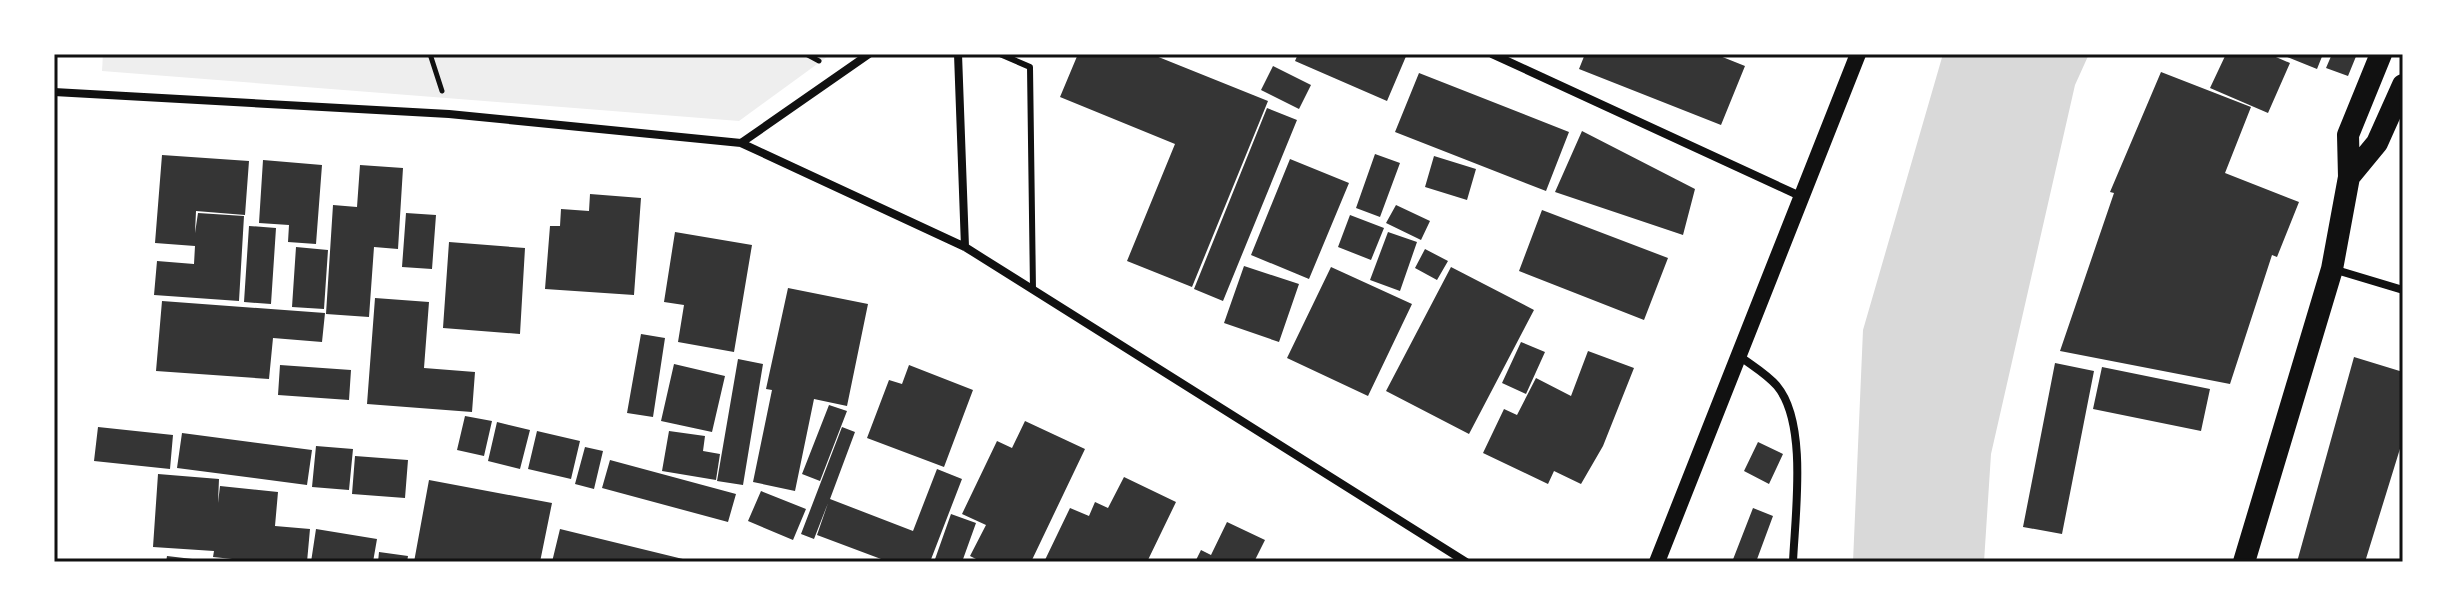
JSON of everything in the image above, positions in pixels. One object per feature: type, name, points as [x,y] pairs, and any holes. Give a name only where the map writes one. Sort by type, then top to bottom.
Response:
[{"type":"highway","points":[[2244,562],[2332,269],[2349,177],[2348,135],[2381,54]]},
{"type":"highway","points":[[2349,177],[2377,143],[2403,85]]},
{"type":"main road","points":[[1657,562],[1853,55]]},
{"type":"street","points":[[741,143],[869,54]]},
{"type":"street","points":[[958,54],[965,247]]},
{"type":"street","points":[[1492,54],[1800,196]]},
{"type":"street","points":[[54,92],[449,114],[741,143],[965,247],[1466,562]]},
{"type":"street","points":[[2332,269],[2403,290]]},
{"type":"street","points":[[1738,355],[1776,385],[1788,403],[1794,424],[1793,562]]},
{"type":"lane","points":[[1000,54],[1030,67],[1033,290]]},
{"type":"path","points":[[430,54],[449,114]]},
{"type":"shaded area","points":[[103,54],[831,54],[739,121],[102,71]]},
{"type":"shaded area","points":[[1943,54],[2089,54],[2075,85],[1991,454],[1984,562],[1853,562],[1863,330]]},
{"type":"building","points":[[1078,54],[1151,54],[1268,101],[1192,287],[1127,261],[1175,144],[1060,97]]},
{"type":"building","points":[[1298,54],[1407,54],[1387,101],[1295,61]]},
{"type":"building","points":[[1585,54],[1715,54],[1745,66],[1721,125],[1579,69]]},
{"type":"building","points":[[2226,54],[2269,54],[2290,63],[2268,113],[2210,88]]},
{"type":"building","points":[[2280,54],[2323,54],[2317,69]]},
{"type":"building","points":[[2332,54],[2357,54],[2348,76],[2326,68]]},
{"type":"building","points":[[1273,66],[1311,85],[1299,109],[1261,90]]},
{"type":"building","points":[[2161,72],[2251,107],[2225,173],[2299,202],[2277,257],[2272,255],[2230,384],[2060,351],[2114,193],[2110,192]]},
{"type":"building","points":[[1419,73],[1569,132],[1546,191],[1395,132]]},
{"type":"building","points":[[1267,108],[1297,120],[1223,301],[1194,289]]},
{"type":"building","points":[[1582,131],[1695,189],[1683,235],[1555,192]]},
{"type":"building","points":[[1375,154],[1400,163],[1380,217],[1356,208]]},
{"type":"building","points":[[162,155],[249,161],[245,215],[196,211],[195,233],[198,213],[244,216],[239,301],[154,295],[157,261],[194,264],[195,246],[155,243]]},
{"type":"building","points":[[1434,156],[1476,169],[1467,200],[1425,187]]},
{"type":"building","points":[[1290,159],[1349,183],[1309,279],[1251,255]]},
{"type":"building","points":[[263,160],[322,165],[316,244],[288,242],[289,225],[259,223]]},
{"type":"building","points":[[360,165],[403,168],[398,249],[374,247],[369,317],[326,314],[333,205],[357,207]]},
{"type":"building","points":[[590,194],[641,198],[634,295],[545,289],[550,226],[560,226],[561,209],[589,211]]},
{"type":"building","points":[[1396,205],[1430,221],[1421,240],[1386,223]]},
{"type":"building","points":[[1542,210],[1668,258],[1644,320],[1519,271]]},
{"type":"building","points":[[406,213],[436,215],[432,269],[402,267]]},
{"type":"building","points":[[1350,215],[1384,228],[1371,260],[1338,247]]},
{"type":"building","points":[[249,226],[276,228],[271,304],[244,302]]},
{"type":"building","points":[[675,232],[752,245],[734,352],[678,342],[684,305],[664,302]]},
{"type":"building","points":[[1388,232],[1417,242],[1400,291],[1370,280]]},
{"type":"building","points":[[449,242],[525,248],[520,334],[443,328]]},
{"type":"building","points":[[296,247],[328,250],[324,309],[292,307]]},
{"type":"building","points":[[1425,249],[1448,261],[1437,280],[1415,268]]},
{"type":"building","points":[[1244,266],[1299,284],[1279,342],[1224,323]]},
{"type":"building","points":[[1331,267],[1412,304],[1368,396],[1287,358]]},
{"type":"building","points":[[1451,267],[1534,310],[1469,434],[1386,391]]},
{"type":"building","points":[[788,288],[868,304],[847,406],[814,399],[795,491],[753,482],[772,390],[766,389]]},
{"type":"building","points":[[375,298],[429,302],[424,368],[475,372],[472,412],[367,404]]},
{"type":"building","points":[[162,301],[325,313],[322,342],[273,338],[269,379],[156,371]]},
{"type":"building","points":[[641,334],[665,338],[653,417],[627,413]]},
{"type":"building","points":[[1521,342],[1545,352],[1526,394],[1502,383]]},
{"type":"building","points":[[1588,351],[1634,368],[1603,446],[1581,484],[1554,471],[1548,484],[1483,453],[1504,409],[1517,415],[1536,378],[1571,396]]},
{"type":"building","points":[[2354,357],[2403,372],[2403,439],[2365,562],[2297,562]]},
{"type":"building","points":[[738,359],[763,364],[743,485],[717,481]]},
{"type":"building","points":[[2055,363],[2094,371],[2062,534],[2023,527]]},
{"type":"building","points":[[674,364],[725,376],[712,432],[661,421]]},
{"type":"building","points":[[280,365],[351,370],[349,400],[278,395]]},
{"type":"building","points":[[909,365],[973,390],[944,467],[867,438],[889,380],[902,384]]},
{"type":"building","points":[[2102,367],[2210,389],[2201,431],[2093,409]]},
{"type":"building","points":[[829,405],[847,411],[820,481],[802,474]]},
{"type":"building","points":[[465,416],[492,421],[484,456],[457,450]]},
{"type":"building","points":[[1025,421],[1085,449],[1031,562],[982,562],[970,556],[986,525],[962,514],[997,441],[1012,448]]},
{"type":"building","points":[[497,422],[530,430],[520,469],[488,461]]},
{"type":"building","points":[[98,427],[173,435],[170,469],[94,461]]},
{"type":"building","points":[[842,427],[855,432],[830,499],[913,531],[937,469],[962,479],[930,562],[889,562],[817,535],[828,503],[814,539],[801,534]]},
{"type":"building","points":[[537,431],[580,441],[571,479],[528,469]]},
{"type":"building","points":[[669,431],[705,436],[703,451],[720,454],[716,480],[662,471]]},
{"type":"building","points":[[182,433],[312,450],[307,485],[177,468]]},
{"type":"building","points":[[1758,442],[1783,454],[1769,484],[1744,471]]},
{"type":"building","points":[[316,446],[353,449],[349,490],[312,487]]},
{"type":"building","points":[[585,447],[603,451],[594,489],[575,484]]},
{"type":"building","points":[[355,456],[408,460],[405,498],[352,494]]},
{"type":"building","points":[[610,460],[736,494],[728,522],[602,488]]},
{"type":"building","points":[[158,474],[219,479],[218,503],[220,486],[278,492],[275,526],[310,529],[307,562],[262,562],[213,557],[214,551],[153,547]]},
{"type":"building","points":[[1124,477],[1176,502],[1147,562],[1044,562],[1070,508],[1089,516],[1095,502],[1108,508]]},
{"type":"building","points":[[429,480],[552,503],[540,562],[414,562]]},
{"type":"building","points":[[761,491],[806,509],[793,540],[748,521]]},
{"type":"building","points":[[1753,508],[1773,516],[1756,562],[1732,562]]},
{"type":"building","points":[[951,514],[976,523],[962,562],[934,562]]},
{"type":"building","points":[[1227,522],[1265,540],[1254,562],[1195,562],[1201,550],[1211,555]]},
{"type":"building","points":[[316,529],[377,539],[373,562],[311,562]]},
{"type":"building","points":[[560,529],[691,561],[691,562],[552,562]]},
{"type":"building","points":[[379,552],[408,556],[407,562],[378,562]]},
{"type":"building","points":[[167,556],[201,560],[201,562],[166,562]]}]
